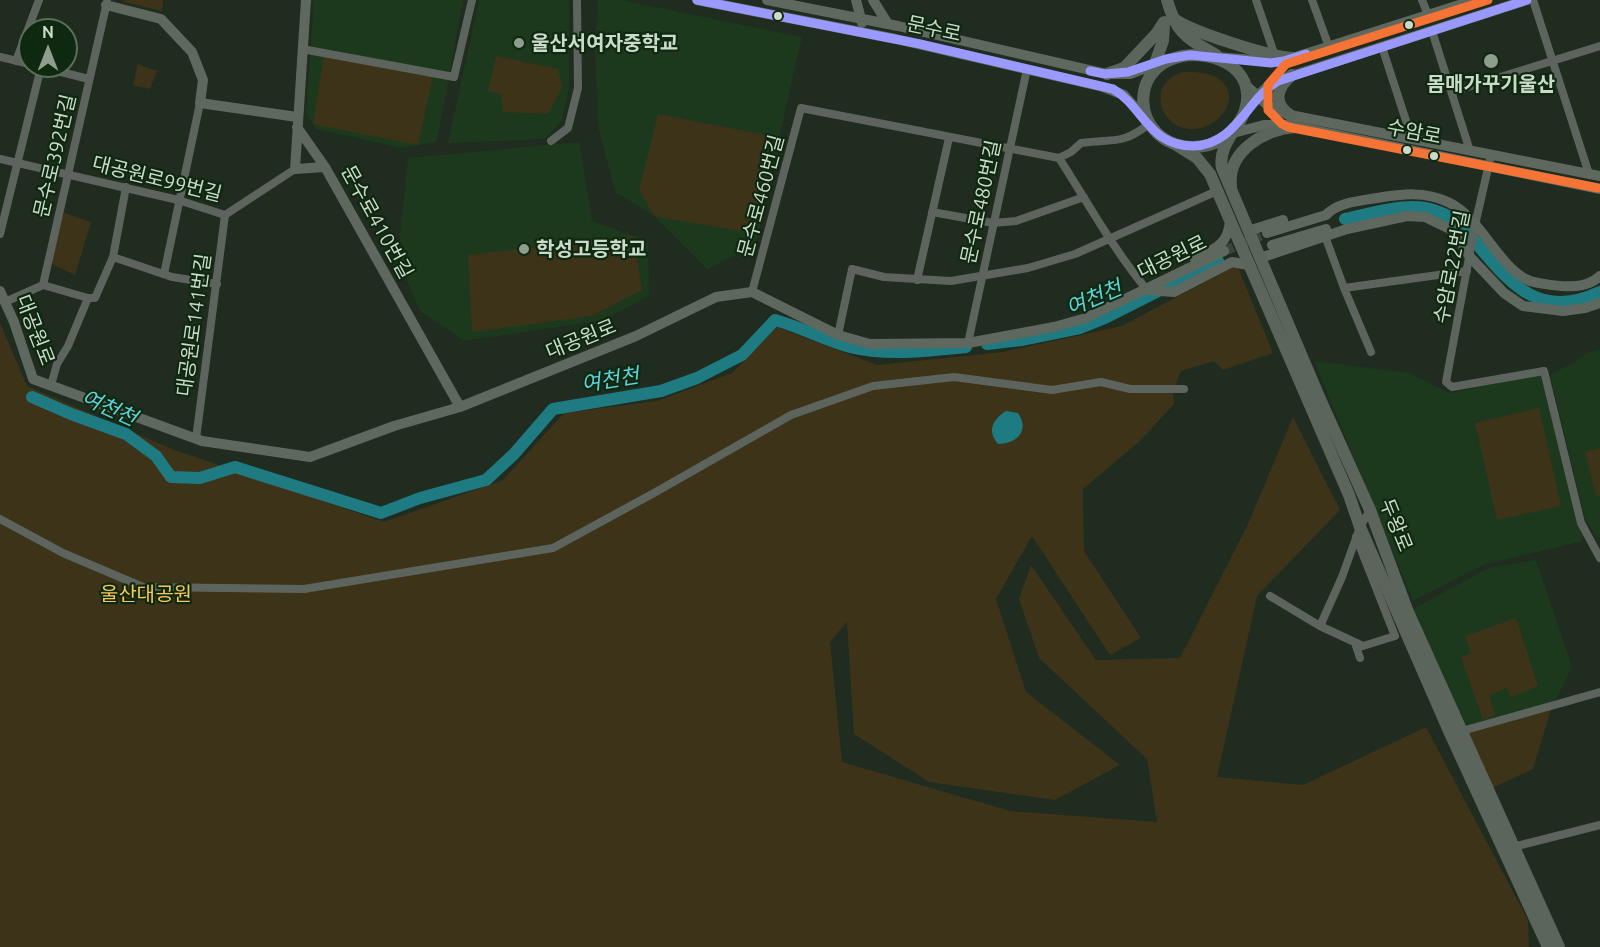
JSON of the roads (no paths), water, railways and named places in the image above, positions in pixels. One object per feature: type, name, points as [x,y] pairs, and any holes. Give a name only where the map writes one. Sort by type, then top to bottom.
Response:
[{"type":"main road","points":[[1160,0],[1168,20],[1185,36],[1234,67],[1246,86],[1247,103],[1242,117],[1233,129],[1221,138],[1199,147],[1173,143]]},
{"type":"main road","points":[[1167,0],[1168,20],[1163,41],[1144,96],[1144,110],[1149,124],[1158,134],[1204,164],[1208,169],[1349,495],[1358,532],[1548,947]]},
{"type":"main road","points":[[1168,20],[1275,56],[1294,58]]},
{"type":"main road","points":[[1107,74],[1124,68],[1168,20]]},
{"type":"main road","points":[[1153,68],[1170,59],[1186,56],[1215,57]]},
{"type":"main road","points":[[1231,190],[1234,161],[1245,148],[1293,121],[1282,108],[1278,94],[1282,85],[1292,75]]},
{"type":"main road","name":"두왕로","points":[[1242,117],[1224,148],[1221,159],[1222,168],[1370,510],[1408,612],[1559,947]]},
{"type":"street","points":[[0,57],[16,61],[39,0]]},
{"type":"street","points":[[295,169],[306,0]]},
{"type":"street","points":[[302,50],[454,77],[472,0]]},
{"type":"street","points":[[551,141],[568,128],[578,88],[577,0]]},
{"type":"street","name":"문수로","points":[[697,0],[876,35],[1118,92],[1129,100],[1149,124]]},
{"type":"street","name":"문수로","points":[[767,0],[888,24],[1107,74],[1130,74],[1153,68]]},
{"type":"street","points":[[856,0],[860,18],[868,30],[876,35]]},
{"type":"street","points":[[873,0],[888,24]]},
{"type":"street","points":[[1256,0],[1275,56]]},
{"type":"street","points":[[1312,0],[1329,47]]},
{"type":"street","points":[[1422,0],[1428,15]]},
{"type":"street","points":[[1215,57],[1272,63],[1475,0]]},
{"type":"street","points":[[1242,117],[1256,96],[1272,84],[1292,75],[1527,0]]},
{"type":"street","points":[[1533,0],[1594,175]]},
{"type":"street","points":[[107,3],[161,19],[192,52],[203,80],[164,274]]},
{"type":"street","name":"문수로392번길","points":[[43,285],[107,3]]},
{"type":"street","points":[[800,20],[813,21],[818,17],[816,12],[802,7]]},
{"type":"street","points":[[831,26],[851,25],[860,18]]},
{"type":"street","points":[[1432,31],[1470,151]]},
{"type":"street","name":"수암로","points":[[1382,46],[1412,140]]},
{"type":"street","points":[[1452,92],[1600,46]]},
{"type":"street","name":"문수로480번길","points":[[969,343],[981,276],[1027,69]]},
{"type":"street","points":[[78,76],[89,79]]},
{"type":"street","points":[[0,234],[36,78]]},
{"type":"street","name":"수암로","points":[[1246,86],[1256,96],[1293,121],[1490,160],[1594,175]]},
{"type":"street","points":[[200,103],[297,122],[325,167]]},
{"type":"street","name":"문수로460번길","points":[[752,292],[801,108],[949,138]]},
{"type":"street","name":"수암로","points":[[1221,138],[1264,125],[1293,121],[1470,151],[1490,160],[1600,189]]},
{"type":"street","points":[[917,280],[949,138],[1059,158],[1071,152],[1081,143],[1121,141],[1135,135],[1149,124]]},
{"type":"street","points":[[1059,158],[1108,239],[1147,290],[1174,292],[1226,254],[1230,222]]},
{"type":"street","name":"대공원로99번길","points":[[0,159],[126,187],[225,215],[295,169]]},
{"type":"street","name":"수암로22번길","points":[[1490,160],[1446,378],[1452,387],[1544,371],[1581,524],[1590,544]]},
{"type":"street","name":"문수로410번길","points":[[295,169],[325,167],[460,406]]},
{"type":"street","points":[[5,302],[43,285],[95,298],[113,257],[126,187]]},
{"type":"street","points":[[838,335],[852,269],[884,278],[951,280],[1028,268],[1075,254],[1217,191]]},
{"type":"street","points":[[1248,231],[1397,194],[1417,194],[1448,202],[1464,211],[1513,269],[1529,280],[1551,285],[1577,286],[1584,285],[1600,276]]},
{"type":"street","points":[[933,212],[993,223],[1016,221],[1084,197]]},
{"type":"street","points":[[1267,233],[1330,211]]},
{"type":"street","name":"대공원로141번길","points":[[196,439],[225,215]]},
{"type":"street","points":[[1260,258],[1357,227],[1407,216],[1425,217],[1452,230],[1470,257],[1504,293],[1523,306],[1563,311],[1600,303]]},
{"type":"street","points":[[1272,245],[1344,223],[1357,227]]},
{"type":"street","points":[[1325,236],[1371,352]]},
{"type":"street","points":[[1226,254],[1248,265]]},
{"type":"street","name":"대공원로","points":[[0,291],[14,322],[33,379],[196,439],[310,457],[394,426],[460,406],[636,336],[716,297],[752,292],[838,335],[870,344],[969,343],[1054,327],[1086,318],[1147,290],[1159,279],[1226,254]]},
{"type":"street","points":[[113,257],[164,274],[217,284]]},
{"type":"street","points":[[1344,288],[1467,271]]},
{"type":"street","points":[[51,385],[57,364],[68,346],[88,298]]},
{"type":"street","points":[[0,519],[63,553],[143,587],[304,589],[553,548],[791,415],[873,386],[954,377],[1052,390],[1101,382],[1130,389],[1184,389]]},
{"type":"street","points":[[1320,626],[1358,532],[1370,510]]},
{"type":"street","points":[[1270,596],[1320,626],[1363,646],[1395,636],[1358,532]]},
{"type":"street","points":[[1600,542],[1590,544],[1600,558]]},
{"type":"street","points":[[1355,643],[1360,658]]},
{"type":"street","points":[[1462,731],[1600,692]]},
{"type":"street","points":[[1513,847],[1600,825]]},
{"type":"water","points":[[1006,411],[1018,413],[1023,425],[1022,430],[1020,435],[1011,442],[998,444],[992,430],[994,422]]},
{"type":"waterway","name":"여천천","points":[[1345,219],[1404,207],[1428,209],[1456,221],[1503,273],[1530,294],[1544,300],[1561,302],[1579,300],[1600,292]]},
{"type":"waterway","name":"여천천","points":[[987,344],[1021,340],[1080,328],[1105,318],[1218,261]]},
{"type":"waterway","name":"여천천","points":[[32,397],[126,434],[156,456],[171,477],[200,478],[235,467],[381,513],[420,498],[486,480],[514,454],[553,409],[661,391],[697,378],[742,355],[775,320],[840,344],[864,350],[908,352],[966,347]]},
{"type":"tunnel","points":[[1224,251],[1267,233]]},
{"type":"place","name":"울산서여자중학교","points":[[519,43]]},
{"type":"place","name":"몸매가꾸기울산","points":[[1491,61]]},
{"type":"place","name":"학성고등학교","points":[[524,249]]},
{"type":"park label","name":"울산대공원","points":[[146,594]]}]
